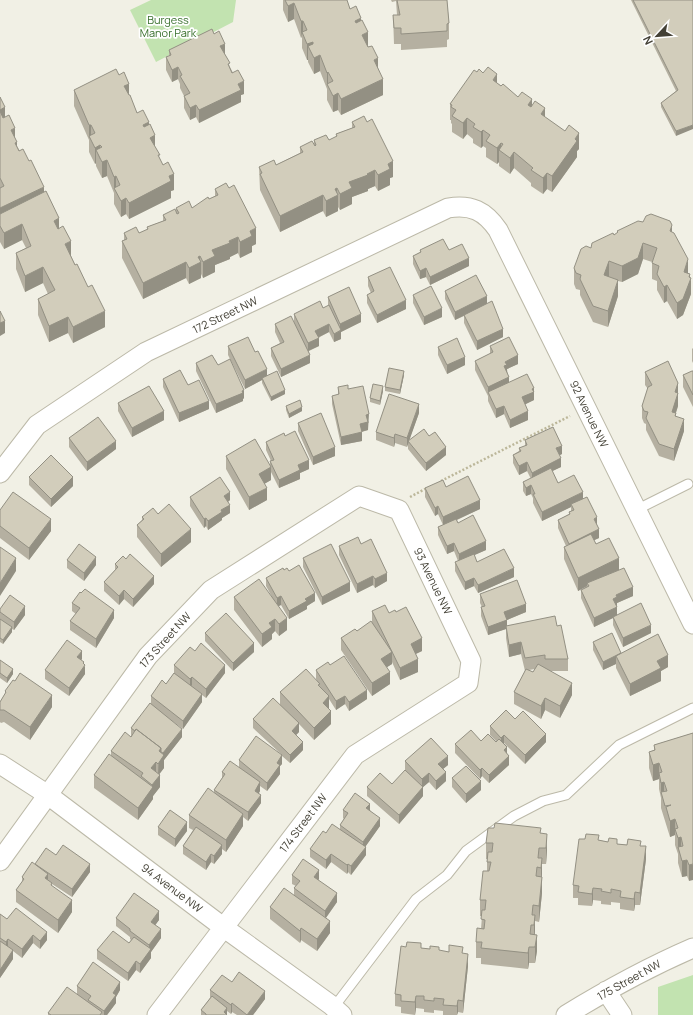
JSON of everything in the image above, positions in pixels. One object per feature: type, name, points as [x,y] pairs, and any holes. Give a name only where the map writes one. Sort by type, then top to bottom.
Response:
[{"type":"street","name":"172 Street NW","points":[[0,473],[37,425],[146,352],[448,208],[468,207],[478,210]]},
{"type":"street","name":"92 Avenue NW","points":[[478,210],[485,214],[498,230],[693,624]]},
{"type":"street","name":"173 Street NW","points":[[0,861],[148,656],[211,590],[359,496],[390,507]]},
{"type":"street","name":"93 Avenue NW","points":[[390,507],[399,510],[471,661]]},
{"type":"street","name":"174 Street NW","points":[[156,1015],[355,755],[468,683],[471,661]]},
{"type":"street","name":"94 Avenue NW","points":[[0,764],[48,795],[223,927],[338,1011]]},
{"type":"street","name":"175 Street NW","points":[[566,1015],[606,991],[665,960],[693,948]]},
{"type":"street","points":[[606,991],[622,1015]]},
{"type":"lane","points":[[636,510],[688,484]]},
{"type":"lane","points":[[338,1011],[416,899],[447,875],[466,851],[514,816],[543,801],[566,795],[619,745],[693,708]]},
{"type":"path","points":[[439,482],[586,408]]},
{"type":"path","points":[[390,507],[432,486]]},
{"type":"green space","name":"Burgess Manor Park","points":[[151,0],[236,0],[233,22],[156,62],[130,10]]},
{"type":"green space","points":[[693,975],[693,1015],[658,1015],[658,987]]},
{"type":"building","points":[[285,0],[347,0],[350,9],[356,6],[361,18],[355,21],[356,23],[362,20],[368,32],[362,35],[368,47],[372,46],[378,58],[374,60],[383,79],[341,99],[338,93],[333,96],[327,84],[333,81],[328,72],[327,73],[320,55],[314,58],[308,46],[313,44],[313,42],[307,44],[302,32],[307,30],[303,21],[301,21],[294,3],[288,6]]},
{"type":"building","points":[[397,0],[447,0],[449,23],[447,24],[447,31],[401,34],[401,28],[394,28],[393,15],[400,15]]},
{"type":"building","points":[[633,0],[693,0],[693,125],[676,131],[661,103],[678,90]]},
{"type":"building","points":[[212,29],[214,34],[219,31],[225,44],[220,46],[230,63],[228,64],[232,73],[238,70],[244,81],[238,84],[241,90],[199,110],[196,105],[190,108],[184,96],[190,93],[180,76],[182,75],[178,67],[172,70],[166,57],[171,55],[169,50]]},
{"type":"building","points":[[488,67],[497,74],[493,80],[501,86],[503,84],[518,97],[522,92],[532,99],[528,105],[531,107],[535,101],[545,108],[541,114],[565,131],[569,125],[579,133],[575,139],[577,141],[552,176],[547,173],[543,178],[531,170],[533,168],[514,152],[510,158],[499,150],[503,144],[501,143],[497,148],[486,141],[490,135],[483,130],[481,132],[473,127],[475,124],[467,118],[463,123],[452,116],[456,110],[451,107],[452,105],[450,104],[474,70],[477,72],[479,69],[483,73]]},
{"type":"building","points":[[116,69],[119,75],[124,72],[129,84],[124,86],[130,95],[137,113],[143,110],[149,122],[143,125],[144,127],[150,124],[155,135],[150,138],[160,155],[158,155],[163,165],[168,162],[174,174],[169,176],[171,181],[129,203],[126,198],[121,201],[114,188],[120,185],[116,176],[114,177],[107,160],[102,162],[96,150],[102,147],[100,145],[95,148],[89,136],[95,133],[91,125],[89,125],[74,90]]},
{"type":"building","points":[[0,97],[5,107],[0,110]]},
{"type":"building","points":[[0,111],[3,118],[9,115],[15,128],[11,130],[17,142],[15,143],[19,151],[23,149],[29,161],[31,160],[44,187],[0,208],[0,188],[4,186],[0,178]]},
{"type":"building","points":[[364,116],[367,122],[372,119],[393,161],[388,164],[390,169],[378,175],[375,170],[367,174],[368,175],[349,182],[352,188],[340,194],[337,188],[335,189],[338,195],[326,201],[323,195],[280,216],[260,174],[262,173],[259,167],[274,160],[276,165],[303,152],[300,147],[312,141],[315,146],[314,140],[326,135],[329,140],[337,136],[336,134],[355,127],[352,122]]},
{"type":"building","points":[[226,183],[229,188],[234,185],[256,228],[250,231],[252,236],[240,242],[238,237],[229,241],[230,243],[212,250],[215,256],[203,262],[200,256],[198,257],[201,262],[189,268],[186,262],[143,283],[122,241],[127,239],[124,233],[136,227],[139,233],[148,229],[147,227],[166,220],[163,215],[175,209],[177,214],[179,213],[176,208],[189,201],[192,208],[208,197],[209,199],[218,195],[215,189]]},
{"type":"building","points":[[46,191],[59,218],[54,221],[58,229],[63,226],[71,241],[65,244],[75,265],[77,264],[88,287],[92,285],[105,311],[73,327],[68,317],[49,326],[38,299],[55,290],[43,267],[25,276],[16,253],[31,246],[22,224],[4,233],[0,226],[0,214]]},
{"type":"building","points":[[651,214],[670,221],[672,225],[670,231],[674,233],[688,259],[684,272],[690,274],[689,277],[691,278],[683,299],[677,303],[667,285],[664,287],[657,274],[659,266],[652,263],[657,248],[643,243],[638,258],[622,266],[609,261],[604,275],[618,280],[608,311],[593,306],[580,279],[581,275],[576,273],[574,268],[581,249],[586,246],[591,248],[592,243],[613,233],[614,235],[618,232],[617,231],[638,221],[643,222],[646,216]]},
{"type":"building","points":[[443,239],[449,250],[462,244],[469,258],[430,277],[426,268],[420,271],[413,256],[421,252],[420,250]]},
{"type":"building","points":[[390,267],[406,300],[377,315],[367,295],[374,291],[368,277]]},
{"type":"building","points":[[476,275],[487,296],[455,312],[445,291]]},
{"type":"building","points":[[431,286],[442,308],[424,317],[413,295]]},
{"type":"building","points":[[349,287],[361,314],[340,324],[328,297]]},
{"type":"building","points":[[320,301],[323,308],[329,305],[341,330],[334,334],[329,324],[315,331],[319,338],[308,343],[294,314]]},
{"type":"building","points":[[492,301],[503,329],[477,341],[464,315]]},
{"type":"building","points":[[0,311],[5,321],[0,323]]},
{"type":"building","points":[[291,316],[310,355],[281,369],[271,348],[284,342],[275,324]]},
{"type":"building","points":[[248,337],[255,352],[258,351],[267,369],[245,380],[228,346]]},
{"type":"building","points":[[509,337],[518,355],[505,362],[507,365],[504,366],[509,377],[488,387],[475,361],[493,352],[490,346]]},
{"type":"building","points":[[457,338],[465,357],[447,365],[438,347]]},
{"type":"building","points":[[212,355],[218,365],[230,359],[244,390],[242,391],[243,393],[216,404],[196,363]]},
{"type":"building","points":[[668,361],[678,383],[675,392],[678,393],[672,412],[676,413],[675,416],[684,419],[674,449],[659,444],[646,418],[648,412],[644,411],[642,406],[648,387],[652,385],[645,372]]},
{"type":"building","points":[[389,368],[404,371],[400,390],[385,387]]},
{"type":"building","points":[[180,370],[188,385],[199,380],[209,401],[179,413],[163,379]]},
{"type":"building","points":[[277,371],[285,390],[271,397],[262,378]]},
{"type":"building","points":[[693,371],[693,395],[683,375]]},
{"type":"building","points":[[527,374],[534,388],[532,389],[534,392],[522,397],[528,411],[510,420],[504,406],[496,409],[488,392]]},
{"type":"building","points":[[373,384],[383,386],[380,401],[370,398]]},
{"type":"building","points":[[348,385],[348,389],[363,386],[369,414],[366,415],[368,422],[360,424],[362,432],[341,437],[332,396],[339,394],[338,387]]},
{"type":"building","points":[[149,386],[164,411],[132,428],[118,403]]},
{"type":"building","points":[[389,394],[419,404],[407,438],[395,434],[394,438],[376,432]]},
{"type":"building","points":[[300,400],[302,407],[289,414],[286,406]]},
{"type":"building","points":[[321,413],[335,447],[313,457],[298,423]]},
{"type":"building","points":[[98,417],[116,441],[87,462],[69,438]]},
{"type":"building","points":[[553,427],[562,446],[556,448],[561,458],[532,473],[527,462],[519,466],[513,455],[521,451],[519,448],[527,445],[525,440]]},
{"type":"building","points":[[424,429],[429,436],[435,432],[446,447],[426,463],[408,441]]},
{"type":"building","points":[[295,431],[309,460],[298,465],[300,470],[279,480],[270,461],[274,460],[266,442],[284,433],[285,436]]},
{"type":"building","points":[[255,439],[271,467],[259,474],[267,488],[249,497],[226,456]]},
{"type":"building","points":[[51,455],[73,477],[51,499],[29,477]]},
{"type":"building","points":[[551,468],[558,483],[574,475],[583,492],[542,512],[533,494],[535,494],[531,485],[526,488],[523,482]]},
{"type":"building","points":[[468,476],[480,500],[443,517],[438,506],[435,508],[425,488],[443,480],[446,487]]},
{"type":"building","points":[[220,477],[230,492],[224,496],[230,505],[221,510],[222,512],[208,521],[206,518],[204,519],[190,497]]},
{"type":"building","points":[[13,492],[51,519],[29,548],[0,526],[0,510]]},
{"type":"building","points":[[587,497],[597,517],[594,519],[599,529],[569,544],[558,520],[570,514],[569,512],[574,510],[571,504]]},
{"type":"building","points":[[169,504],[191,529],[161,554],[137,525],[144,519],[142,517],[153,508],[158,514]]},
{"type":"building","points":[[473,515],[486,541],[459,554],[454,543],[447,546],[438,527],[456,519],[458,523]]},
{"type":"building","points":[[591,534],[596,544],[609,538],[619,558],[578,578],[564,547]]},
{"type":"building","points":[[358,537],[361,544],[371,539],[387,573],[375,579],[373,576],[357,584],[339,546]]},
{"type":"building","points":[[79,544],[96,557],[84,573],[67,560]]},
{"type":"building","points":[[331,544],[350,582],[322,597],[303,558]]},
{"type":"building","points":[[0,547],[16,558],[0,583]]},
{"type":"building","points":[[504,549],[514,568],[478,585],[474,578],[465,582],[455,562],[474,554],[477,562]]},
{"type":"building","points":[[130,554],[154,576],[133,599],[124,590],[119,596],[104,582],[118,567],[115,564],[123,556],[126,559]]},
{"type":"building","points":[[299,565],[315,593],[305,599],[307,601],[289,611],[281,596],[277,598],[266,578],[283,568],[284,570],[287,568],[289,571]]},
{"type":"building","points":[[624,568],[633,587],[616,595],[617,597],[613,599],[617,607],[594,618],[581,590],[589,586],[587,583]]},
{"type":"building","points":[[259,579],[287,618],[279,624],[275,619],[269,623],[272,627],[262,634],[234,597]]},
{"type":"building","points":[[517,580],[526,604],[504,612],[507,620],[488,627],[481,607],[485,606],[480,594]]},
{"type":"building","points":[[85,589],[114,610],[96,639],[70,621],[80,608],[72,603],[80,592],[81,593]]},
{"type":"building","points":[[10,595],[25,606],[14,622],[0,612],[0,609]]},
{"type":"building","points":[[641,603],[651,625],[623,638],[613,617]]},
{"type":"building","points":[[385,605],[389,613],[395,610],[396,612],[406,607],[422,638],[411,644],[418,659],[400,668],[372,611]]},
{"type":"building","points":[[226,613],[254,643],[233,663],[205,633]]},
{"type":"building","points":[[555,616],[557,626],[561,625],[568,659],[545,659],[545,655],[525,658],[521,642],[509,645],[506,626]]},
{"type":"building","points":[[0,619],[12,627],[3,640],[0,638]]},
{"type":"building","points":[[371,621],[392,652],[381,659],[390,672],[372,683],[341,638],[355,629],[357,631]]},
{"type":"building","points":[[612,633],[621,653],[603,662],[593,642]]},
{"type":"building","points":[[658,634],[668,655],[657,661],[661,668],[630,684],[616,656]]},
{"type":"building","points":[[67,640],[82,651],[77,657],[84,662],[83,663],[85,665],[69,688],[45,670]]},
{"type":"building","points":[[201,643],[225,665],[206,689],[192,677],[190,679],[174,665],[190,647],[195,651]]},
{"type":"building","points":[[344,656],[367,690],[349,702],[345,696],[336,701],[316,670],[328,662],[330,665]]},
{"type":"building","points":[[0,660],[13,669],[7,678],[0,673]]},
{"type":"building","points":[[538,664],[572,683],[560,706],[545,698],[541,706],[514,692],[526,669],[533,672]]},
{"type":"building","points":[[306,669],[320,684],[318,685],[329,696],[323,703],[331,711],[314,728],[280,692]]},
{"type":"building","points":[[20,673],[52,695],[30,727],[4,710],[0,710],[0,702],[6,692],[5,691],[13,680],[15,681]]},
{"type":"building","points":[[174,673],[202,694],[183,721],[151,696],[162,680],[166,684]]},
{"type":"building","points":[[273,698],[299,723],[292,731],[303,742],[290,755],[253,719]]},
{"type":"building","points":[[150,703],[182,729],[163,753],[161,752],[161,748],[136,729],[135,731],[131,728]]},
{"type":"building","points":[[506,710],[515,719],[523,711],[546,734],[525,755],[504,735],[501,738],[490,726]]},
{"type":"building","points":[[136,729],[161,748],[159,751],[164,755],[158,764],[156,762],[151,768],[160,775],[152,785],[141,776],[143,773],[111,751],[125,732],[131,737]]},
{"type":"building","points":[[471,730],[481,741],[488,734],[496,742],[499,739],[507,747],[504,750],[509,756],[489,775],[482,768],[480,770],[455,744]]},
{"type":"building","points":[[693,733],[693,864],[689,865],[687,860],[682,861],[678,847],[683,846],[681,837],[678,838],[675,829],[678,828],[675,819],[670,821],[666,807],[671,805],[665,806],[661,792],[667,791],[664,782],[661,783],[659,773],[662,772],[659,763],[653,765],[649,752],[655,750],[654,745]]},
{"type":"building","points":[[256,736],[282,755],[277,763],[280,765],[267,783],[239,760]]},
{"type":"building","points":[[431,738],[448,756],[438,764],[446,772],[436,781],[429,773],[422,779],[405,761]]},
{"type":"building","points":[[109,754],[153,787],[138,808],[94,775]]},
{"type":"building","points":[[230,761],[260,782],[255,791],[261,795],[248,812],[214,790],[225,774],[222,772]]},
{"type":"building","points":[[466,766],[481,781],[466,794],[452,778]]},
{"type":"building","points":[[405,770],[423,787],[399,815],[367,787],[380,773],[392,784]]},
{"type":"building","points":[[208,788],[243,814],[226,840],[189,815]]},
{"type":"building","points":[[355,793],[370,804],[366,808],[380,818],[363,842],[340,825],[348,813],[343,810]]},
{"type":"building","points":[[170,810],[187,822],[175,839],[158,827]]},
{"type":"building","points":[[495,823],[541,828],[540,833],[547,834],[546,848],[539,848],[538,858],[542,858],[541,868],[537,867],[536,876],[542,877],[539,906],[533,905],[532,915],[535,915],[534,925],[531,925],[530,934],[537,935],[535,947],[529,947],[528,953],[481,948],[482,942],[476,942],[477,928],[484,929],[485,920],[481,919],[482,910],[485,910],[486,900],[480,900],[483,871],[489,871],[491,862],[487,862],[488,852],[492,852],[493,843],[486,843],[488,828],[494,828]]},
{"type":"building","points":[[332,824],[366,847],[351,866],[348,864],[347,865],[331,854],[326,860],[310,849],[323,831],[326,833]]},
{"type":"building","points":[[196,827],[222,845],[214,856],[211,854],[206,862],[183,846]]},
{"type":"building","points":[[586,834],[599,835],[598,840],[608,842],[609,838],[617,839],[617,844],[627,845],[628,839],[641,841],[640,846],[646,846],[640,893],[635,892],[634,899],[620,897],[621,891],[611,889],[611,893],[601,891],[602,889],[593,888],[592,894],[578,892],[579,886],[573,885],[579,839],[585,839]]},
{"type":"building","points":[[63,845],[90,864],[72,889],[35,864],[46,848],[56,855]]},
{"type":"building","points":[[303,859],[319,870],[314,877],[337,893],[325,911],[294,888],[300,881],[292,875]]},
{"type":"building","points":[[32,862],[48,874],[45,878],[52,883],[51,885],[72,900],[58,920],[16,890],[24,879],[22,877]]},
{"type":"building","points":[[284,888],[330,921],[317,939],[301,928],[300,931],[270,907]]},
{"type":"building","points":[[134,893],[159,911],[151,922],[161,929],[149,945],[116,918]]},
{"type":"building","points":[[16,908],[47,932],[40,941],[33,935],[22,949],[8,939],[6,942],[0,938],[0,914],[7,919]]},
{"type":"building","points":[[113,931],[129,943],[134,937],[151,949],[140,964],[136,961],[128,973],[97,950]]},
{"type":"building","points":[[0,941],[13,950],[0,970]]},
{"type":"building","points":[[407,942],[421,943],[421,948],[430,949],[430,946],[439,947],[439,950],[449,952],[449,945],[463,947],[462,953],[468,954],[463,1001],[458,1000],[457,1006],[443,1005],[444,999],[434,998],[434,1001],[424,1000],[424,996],[416,996],[415,1002],[401,1001],[401,995],[395,994],[401,946],[406,947]]},
{"type":"building","points":[[93,962],[120,982],[113,993],[116,995],[104,1011],[88,1000],[91,996],[77,986]]},
{"type":"building","points":[[239,972],[265,991],[247,1015],[232,1003],[231,1005],[210,990],[222,975],[232,982]]},
{"type":"building","points":[[67,987],[102,1012],[100,1015],[51,1015],[48,1013]]},
{"type":"building","points":[[212,996],[227,1008],[224,1012],[227,1015],[206,1015],[201,1010]]}]
